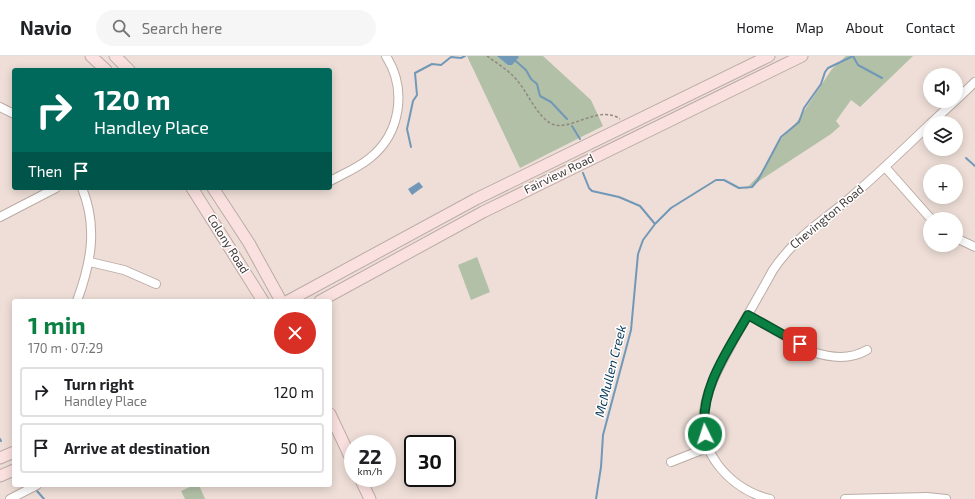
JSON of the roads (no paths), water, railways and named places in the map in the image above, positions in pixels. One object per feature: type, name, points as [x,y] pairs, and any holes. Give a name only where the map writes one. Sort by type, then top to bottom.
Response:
[{"type":"main road","points":[[91,56],[104,68]]},
{"type":"main road","points":[[115,56],[127,68]]},
{"type":"main road","name":"Fairview Road","points":[[292,299],[476,199],[769,56]]},
{"type":"main road","name":"Fairview Road","points":[[324,299],[483,212],[802,56]]},
{"type":"main road","name":"Colony Road","points":[[193,190],[262,299]]},
{"type":"main road","name":"Colony Road","points":[[214,190],[249,243],[280,299]]},
{"type":"main road","points":[[332,421],[344,445]]},
{"type":"main road","points":[[0,458],[12,453]]},
{"type":"main road","points":[[0,476],[12,471]]},
{"type":"main road","points":[[364,487],[370,499]]},
{"type":"street","points":[[332,180],[371,158],[391,132],[397,114],[399,96],[396,78],[386,56]]},
{"type":"street","name":"Chevington Road","points":[[963,93],[975,82]]},
{"type":"street","points":[[0,106],[12,113]]},
{"type":"street","name":"Chevington Road","points":[[939,116],[947,108]]},
{"type":"street","name":"Chevington Road","points":[[770,499],[752,493],[733,481],[716,462],[705,434],[703,414],[708,388],[773,270],[792,244],[812,226],[849,199],[923,131]]},
{"type":"street","points":[[885,167],[925,212]]},
{"type":"street","points":[[0,217],[52,190]]},
{"type":"street","points":[[78,299],[90,262],[92,231],[90,215],[83,190]]},
{"type":"street","points":[[963,241],[975,247]]},
{"type":"street","points":[[90,262],[124,270],[156,284]]},
{"type":"street","points":[[748,315],[813,352],[842,357],[852,356],[867,350]]},
{"type":"street","points":[[672,462],[709,447]]},
{"type":"street","points":[[10,499],[33,487]]},
{"type":"street","points":[[845,499],[927,497],[946,499]]},
{"type":"water","points":[[497,56],[519,57],[512,65],[508,65]]},
{"type":"water","points":[[419,182],[423,187],[412,195],[408,189]]},
{"type":"waterway","points":[[411,147],[407,129],[413,101],[417,95],[415,73],[432,64],[441,65],[451,57],[461,58],[465,56]]},
{"type":"waterway","points":[[510,56],[526,70],[531,79],[537,84],[540,96],[551,102],[567,119]]},
{"type":"waterway","points":[[853,56],[858,65],[882,78]]},
{"type":"waterway","name":"McMullen Creek","points":[[596,499],[601,467],[603,435],[631,330],[638,254],[643,240],[655,224],[671,208],[716,180],[724,180],[739,188],[752,187],[758,180],[781,137],[799,122],[804,108],[821,84],[828,68],[853,56]]},
{"type":"waterway","points":[[572,126],[580,139]]},
{"type":"waterway","points":[[966,158],[975,166]]},
{"type":"waterway","points":[[583,173],[589,188],[592,191],[619,197],[640,206],[655,224]]},
{"type":"waterway","points":[[37,491],[44,499]]}]
